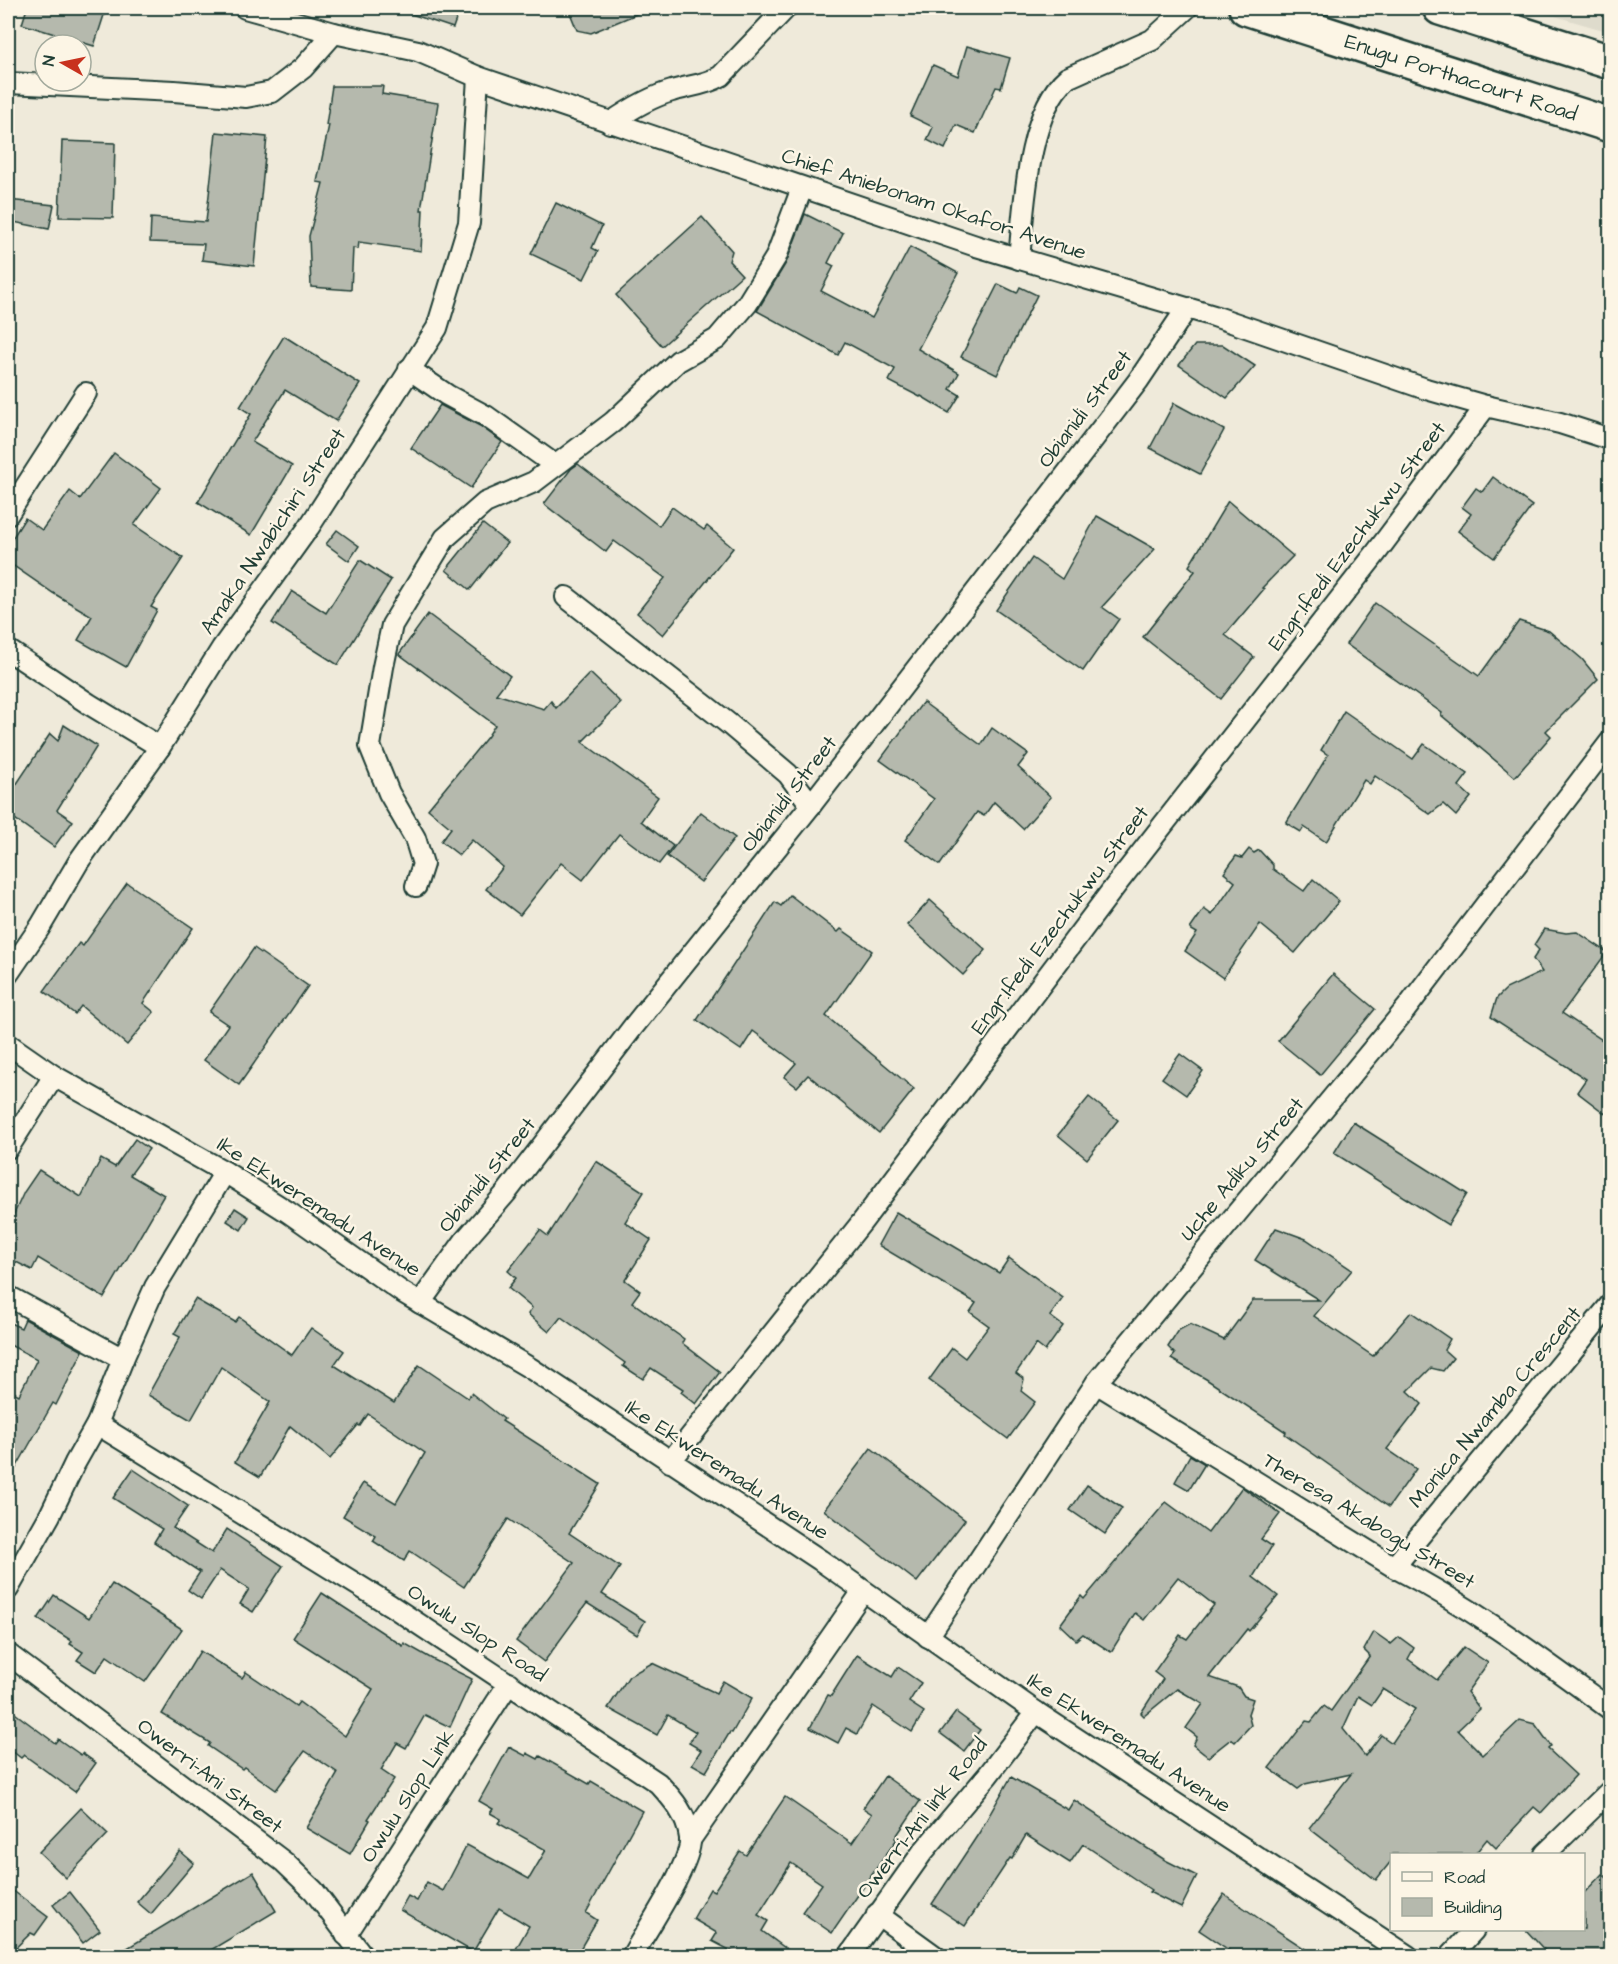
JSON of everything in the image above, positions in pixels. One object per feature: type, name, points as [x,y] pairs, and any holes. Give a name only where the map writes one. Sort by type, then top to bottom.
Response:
[{"type":"highway","name":"Enugu Porthacourt Road","points":[[1246,8],[1611,125]]},
{"type":"highway","points":[[1440,8],[1611,62]]},
{"type":"street","name":"Chief Aniebonam Okafor Avenue","points":[[245,8],[334,33],[418,51],[478,77],[610,123],[1019,259],[1187,308],[1327,353],[1426,389],[1560,423],[1611,439]]},
{"type":"street","points":[[610,123],[632,108],[669,91],[713,81],[721,76],[786,8]]},
{"type":"street","points":[[1019,259],[1034,145],[1057,88],[1067,78],[1152,40],[1187,8]]},
{"type":"street","points":[[8,83],[246,97],[272,92],[303,68],[334,33]]},
{"type":"street","name":"Amaka Nwabichiri Street","points":[[8,974],[40,927],[79,861],[160,747],[222,648],[309,527],[437,328],[469,223],[478,77]]},
{"type":"street","points":[[416,886],[423,864],[415,838],[389,793],[370,746],[392,625],[445,538],[484,503],[534,482],[613,422],[678,361],[717,339],[747,304],[776,257],[802,188]]},
{"type":"street","name":"Obianidi Street","points":[[420,1302],[466,1239],[506,1193],[633,1027],[811,805],[1138,381],[1187,308]]},
{"type":"street","points":[[409,369],[447,395],[486,416],[555,465]]},
{"type":"street","points":[[8,514],[86,393]]},
{"type":"street","name":"Engr.Ifedi Ezechukwu Street","points":[[670,1462],[862,1222],[1116,885],[1376,553],[1486,406]]},
{"type":"street","points":[[566,597],[729,724],[788,774],[811,805]]},
{"type":"street","points":[[8,650],[89,704],[160,747]]},
{"type":"street","name":"Uche Adiku Street","points":[[928,1637],[1096,1383],[1406,1009],[1610,745]]},
{"type":"street","name":"Ike Ekweremadu Avenue","points":[[8,1044],[54,1077],[225,1172],[420,1302],[530,1368],[820,1560],[1036,1712],[1408,1956]]},
{"type":"street","points":[[8,1148],[54,1077]]},
{"type":"street","points":[[8,1589],[50,1515],[97,1424],[155,1287],[225,1172]]},
{"type":"street","points":[[8,1296],[123,1359]]},
{"type":"street","name":"Monica Nwamba Crescent","points":[[1394,1567],[1611,1305]]},
{"type":"street","name":"Theresa Akabogu Street","points":[[1096,1383],[1394,1567],[1438,1590],[1489,1622],[1611,1709]]},
{"type":"street","name":"Owulu Slop Road","points":[[97,1424],[380,1599],[658,1783],[674,1800],[686,1819],[690,1840]]},
{"type":"street","points":[[632,1956],[685,1862],[690,1840],[863,1591]]},
{"type":"street","name":"Owerri-Ani Street","points":[[8,1654],[284,1862],[314,1891],[363,1956]]},
{"type":"street","name":"Owulu Slop Link","points":[[346,1935],[509,1683]]},
{"type":"street","name":"Owerri-Ani link Road","points":[[849,1956],[922,1853],[988,1775],[1036,1712]]},
{"type":"street","points":[[1546,1853],[1611,1791]]},
{"type":"street","points":[[877,1914],[935,1956]]},
{"type":"street","points":[[1450,1956],[1472,1931]]},
{"type":"shaded area","points":[[1527,8],[1610,8],[1610,32]]},
{"type":"building","points":[[27,8],[91,8],[105,12],[94,46],[93,33],[51,33],[22,24]]},
{"type":"building","points":[[402,8],[460,8],[453,28],[402,11]]},
{"type":"building","points":[[568,8],[651,8],[591,33],[577,30]]},
{"type":"building","points":[[967,46],[1010,58],[1001,88],[996,87],[975,133],[956,125],[945,149],[927,140],[933,127],[910,116],[933,65],[958,76]]},
{"type":"building","points":[[332,86],[383,86],[382,94],[438,103],[421,210],[423,210],[421,251],[359,242],[358,249],[353,248],[351,290],[311,287],[309,236],[323,183],[317,182],[329,125],[326,125]]},
{"type":"building","points":[[216,132],[267,137],[254,266],[202,260],[204,244],[150,242],[151,218],[206,222]]},
{"type":"building","points":[[62,141],[115,143],[113,218],[59,217]]},
{"type":"building","points":[[8,200],[54,205],[49,229],[8,221]]},
{"type":"building","points":[[556,203],[602,226],[592,248],[598,251],[584,279],[531,254]]},
{"type":"building","points":[[805,214],[843,233],[828,263],[834,266],[821,291],[872,318],[910,247],[958,273],[918,349],[959,373],[950,389],[960,395],[949,413],[921,396],[889,381],[895,369],[845,342],[838,355],[757,311],[786,263]]},
{"type":"building","points":[[702,217],[732,251],[729,261],[742,275],[662,346],[616,295]]},
{"type":"building","points":[[998,284],[1017,293],[1020,287],[1037,295],[997,375],[961,357]]},
{"type":"building","points":[[284,336],[360,384],[336,421],[285,390],[252,442],[292,466],[251,535],[198,502],[251,414],[240,407]]},
{"type":"building","points":[[1195,345],[1223,345],[1255,366],[1227,398],[1179,365]]},
{"type":"building","points":[[1174,403],[1224,430],[1200,474],[1150,448]]},
{"type":"building","points":[[440,405],[480,426],[502,442],[471,488],[411,448]]},
{"type":"building","points":[[114,453],[161,488],[134,525],[183,558],[151,607],[157,610],[126,667],[78,640],[92,616],[8,562],[8,545],[25,518],[42,530],[70,491],[80,499]]},
{"type":"building","points":[[578,464],[659,526],[672,507],[704,530],[707,526],[733,548],[663,635],[637,613],[665,578],[614,541],[606,552],[544,504],[571,469]]},
{"type":"building","points":[[1493,477],[1532,506],[1494,558],[1458,531],[1471,514],[1462,507],[1476,488],[1482,492]]},
{"type":"building","points":[[1228,501],[1293,556],[1262,588],[1264,589],[1225,635],[1254,657],[1221,699],[1143,637],[1195,571],[1189,566]]},
{"type":"building","points":[[1097,516],[1155,549],[1102,607],[1119,619],[1083,671],[996,610],[1032,558],[1062,579]]},
{"type":"building","points":[[483,524],[507,543],[470,590],[446,570]]},
{"type":"building","points":[[337,530],[359,546],[349,561],[326,544]]},
{"type":"building","points":[[360,560],[391,580],[338,665],[272,623],[292,591],[326,613]]},
{"type":"building","points":[[1375,603],[1479,676],[1519,621],[1549,631],[1582,659],[1598,679],[1546,731],[1551,736],[1515,777],[1441,715],[1442,713],[1346,644]]},
{"type":"building","points":[[428,614],[510,676],[496,694],[544,709],[551,701],[556,708],[590,673],[621,703],[582,742],[658,797],[641,821],[673,846],[659,864],[619,834],[583,880],[561,863],[520,915],[486,889],[503,867],[472,840],[459,855],[441,841],[451,828],[428,809],[495,725],[399,654]]},
{"type":"building","points":[[923,702],[981,745],[992,728],[1028,754],[1018,767],[1051,797],[1023,829],[994,802],[984,816],[977,812],[940,865],[905,840],[934,799],[880,760]]},
{"type":"building","points":[[1344,711],[1413,759],[1424,744],[1468,774],[1459,786],[1471,797],[1456,816],[1443,804],[1430,814],[1375,776],[1370,784],[1364,780],[1326,842],[1304,827],[1301,832],[1286,823],[1328,755],[1321,750]]},
{"type":"building","points":[[64,725],[97,746],[57,810],[73,821],[54,847],[8,814],[8,797],[50,734],[58,741]]},
{"type":"building","points":[[701,812],[735,838],[701,882],[667,856]]},
{"type":"building","points":[[1249,849],[1254,853],[1259,850],[1273,865],[1273,869],[1304,891],[1313,879],[1339,901],[1295,953],[1260,924],[1223,978],[1185,951],[1197,933],[1190,929],[1204,909],[1212,915],[1235,882],[1224,873],[1236,856],[1242,858]]},
{"type":"building","points":[[127,883],[193,928],[143,1003],[154,1012],[127,1045],[81,1006],[75,1014],[44,991],[79,943],[83,946]]},
{"type":"building","points":[[790,895],[838,932],[841,929],[872,951],[826,1016],[914,1089],[879,1133],[808,1075],[797,1087],[784,1077],[796,1063],[753,1031],[741,1050],[697,1020],[775,902],[781,906]]},
{"type":"building","points":[[930,900],[986,950],[963,975],[907,925]]},
{"type":"building","points":[[1544,929],[1566,933],[1577,932],[1607,952],[1562,1013],[1611,1046],[1611,1118],[1577,1092],[1586,1079],[1491,1017],[1497,998],[1506,989],[1542,972],[1533,959],[1539,950],[1534,945]]},
{"type":"building","points":[[254,948],[308,986],[239,1085],[204,1060],[228,1025],[209,1012]]},
{"type":"building","points":[[1333,974],[1375,1009],[1320,1075],[1278,1041]]},
{"type":"building","points":[[1180,1054],[1203,1071],[1186,1095],[1162,1078]]},
{"type":"building","points":[[1089,1097],[1118,1120],[1087,1159],[1058,1135]]},
{"type":"building","points":[[1353,1122],[1467,1194],[1448,1225],[1334,1153]]},
{"type":"building","points":[[135,1139],[149,1149],[130,1175],[164,1195],[104,1298],[38,1258],[32,1270],[8,1258],[8,1227],[24,1192],[39,1170],[81,1197],[101,1159],[115,1167]]},
{"type":"building","points":[[596,1161],[644,1192],[625,1222],[651,1240],[625,1280],[640,1291],[632,1302],[684,1339],[682,1343],[720,1372],[696,1404],[681,1392],[683,1389],[651,1368],[643,1379],[623,1366],[625,1363],[561,1317],[549,1332],[528,1314],[532,1308],[508,1288],[516,1278],[508,1271],[540,1230],[548,1236]]},
{"type":"building","points":[[235,1208],[249,1217],[241,1230],[227,1221]]},
{"type":"building","points":[[896,1212],[999,1273],[1009,1258],[1063,1298],[1050,1316],[1063,1326],[1045,1351],[1036,1344],[1016,1373],[1024,1379],[1021,1391],[1035,1402],[1008,1439],[929,1380],[952,1348],[965,1358],[989,1326],[970,1312],[976,1303],[878,1245]]},
{"type":"building","points":[[1276,1228],[1306,1239],[1352,1270],[1314,1316],[1373,1356],[1411,1312],[1450,1339],[1444,1350],[1453,1358],[1443,1371],[1431,1368],[1408,1391],[1422,1404],[1387,1449],[1416,1469],[1389,1507],[1285,1434],[1286,1432],[1206,1379],[1171,1359],[1175,1354],[1168,1347],[1179,1330],[1190,1324],[1224,1340],[1253,1300],[1319,1300],[1255,1260]]},
{"type":"building","points":[[195,1299],[235,1322],[239,1317],[292,1355],[311,1328],[344,1351],[334,1365],[394,1403],[419,1365],[468,1398],[471,1393],[504,1419],[502,1421],[600,1484],[569,1533],[620,1567],[602,1594],[645,1621],[637,1635],[587,1603],[544,1662],[516,1641],[574,1563],[508,1519],[464,1587],[410,1551],[404,1561],[373,1541],[376,1536],[343,1516],[363,1483],[396,1503],[425,1453],[368,1414],[330,1459],[290,1426],[260,1477],[235,1462],[270,1402],[221,1367],[191,1420],[148,1395],[180,1337],[174,1334]]},
{"type":"building","points":[[25,1319],[83,1351],[56,1405],[53,1403],[8,1482],[8,1389],[19,1395],[37,1359],[8,1344],[8,1322],[21,1328]]},
{"type":"building","points":[[871,1448],[965,1520],[917,1582],[824,1510]]},
{"type":"building","points":[[1190,1455],[1205,1464],[1189,1490],[1175,1482]]},
{"type":"building","points":[[133,1469],[188,1506],[173,1528],[212,1553],[227,1529],[283,1566],[253,1612],[240,1604],[249,1589],[220,1570],[201,1599],[188,1590],[200,1572],[154,1542],[162,1529],[113,1498]]},
{"type":"building","points":[[1087,1485],[1122,1508],[1105,1534],[1070,1510]]},
{"type":"building","points":[[1242,1487],[1280,1514],[1261,1539],[1272,1546],[1253,1577],[1278,1596],[1249,1631],[1247,1629],[1209,1677],[1238,1687],[1244,1696],[1253,1699],[1248,1714],[1251,1725],[1235,1742],[1231,1739],[1208,1757],[1193,1745],[1197,1737],[1186,1728],[1203,1704],[1177,1689],[1144,1716],[1141,1713],[1163,1679],[1154,1672],[1180,1635],[1187,1639],[1214,1605],[1178,1577],[1144,1620],[1135,1613],[1111,1652],[1083,1634],[1076,1640],[1060,1625],[1081,1596],[1084,1599],[1166,1502],[1208,1533]]},
{"type":"building","points":[[112,1584],[182,1629],[145,1682],[107,1656],[96,1672],[77,1660],[83,1652],[70,1644],[72,1641],[38,1619],[54,1595],[89,1618]]},
{"type":"building","points":[[322,1593],[403,1646],[404,1643],[472,1679],[450,1727],[425,1715],[406,1748],[397,1743],[381,1770],[394,1779],[368,1819],[370,1820],[350,1854],[306,1828],[338,1773],[305,1751],[276,1790],[244,1767],[242,1769],[208,1746],[210,1743],[162,1714],[200,1651],[242,1678],[246,1672],[296,1706],[299,1702],[345,1736],[373,1689],[293,1638]]},
{"type":"building","points":[[1374,1632],[1391,1644],[1399,1637],[1414,1648],[1408,1659],[1437,1680],[1464,1647],[1488,1663],[1467,1692],[1480,1709],[1458,1730],[1483,1755],[1520,1720],[1535,1724],[1551,1746],[1548,1749],[1576,1775],[1541,1813],[1534,1807],[1496,1848],[1487,1839],[1476,1853],[1390,1853],[1390,1862],[1376,1880],[1309,1828],[1351,1774],[1305,1784],[1298,1789],[1269,1768],[1306,1721],[1311,1722],[1324,1706],[1331,1711],[1370,1656],[1364,1650]],"holes":[[[1383,1689],[1415,1709],[1392,1743],[1381,1735],[1365,1756],[1343,1729],[1358,1696],[1372,1705]]]},
{"type":"building","points":[[857,1655],[892,1677],[898,1667],[921,1683],[909,1702],[924,1712],[912,1732],[873,1706],[857,1734],[846,1728],[838,1743],[810,1728],[828,1695],[831,1696]]},
{"type":"building","points":[[652,1663],[716,1693],[723,1681],[752,1698],[706,1772],[692,1764],[701,1750],[689,1743],[696,1732],[668,1715],[657,1735],[608,1708],[629,1676]]},
{"type":"building","points":[[8,1708],[55,1743],[58,1739],[96,1763],[75,1792],[24,1755],[21,1758],[8,1748]]},
{"type":"building","points":[[956,1712],[980,1730],[964,1751],[940,1733]]},
{"type":"building","points":[[509,1747],[526,1756],[527,1753],[538,1759],[540,1756],[589,1784],[591,1781],[642,1811],[586,1913],[597,1920],[576,1956],[512,1956],[529,1926],[499,1908],[473,1952],[400,1910],[408,1896],[417,1901],[427,1882],[443,1891],[467,1845],[529,1879],[546,1850],[498,1823],[501,1819],[490,1813],[493,1809],[479,1801]]},
{"type":"building","points":[[885,1776],[920,1801],[895,1838],[897,1839],[832,1933],[802,1912],[822,1884],[791,1863],[758,1915],[768,1921],[762,1931],[796,1956],[741,1956],[712,1941],[717,1933],[693,1919],[710,1889],[714,1891],[740,1851],[746,1855],[785,1797],[852,1843],[872,1814],[863,1808]]},
{"type":"building","points":[[1011,1777],[1068,1810],[1074,1800],[1165,1860],[1197,1876],[1181,1908],[1149,1892],[1151,1890],[1083,1844],[1070,1863],[1026,1835],[965,1926],[932,1904],[979,1833]]},
{"type":"building","points":[[81,1808],[108,1834],[66,1878],[39,1852]]},
{"type":"building","points":[[180,1851],[194,1863],[151,1914],[137,1902]]},
{"type":"building","points":[[253,1872],[276,1911],[201,1956],[114,1956]]},
{"type":"building","points":[[1602,1874],[1611,1881],[1611,1956],[1550,1956],[1527,1931],[1585,1931],[1585,1892]]},
{"type":"building","points":[[8,1887],[48,1917],[35,1935],[31,1933],[8,1955]]},
{"type":"building","points":[[70,1892],[100,1930],[83,1943],[53,1905]]},
{"type":"building","points":[[1224,1894],[1316,1956],[1238,1956],[1199,1930]]}]
